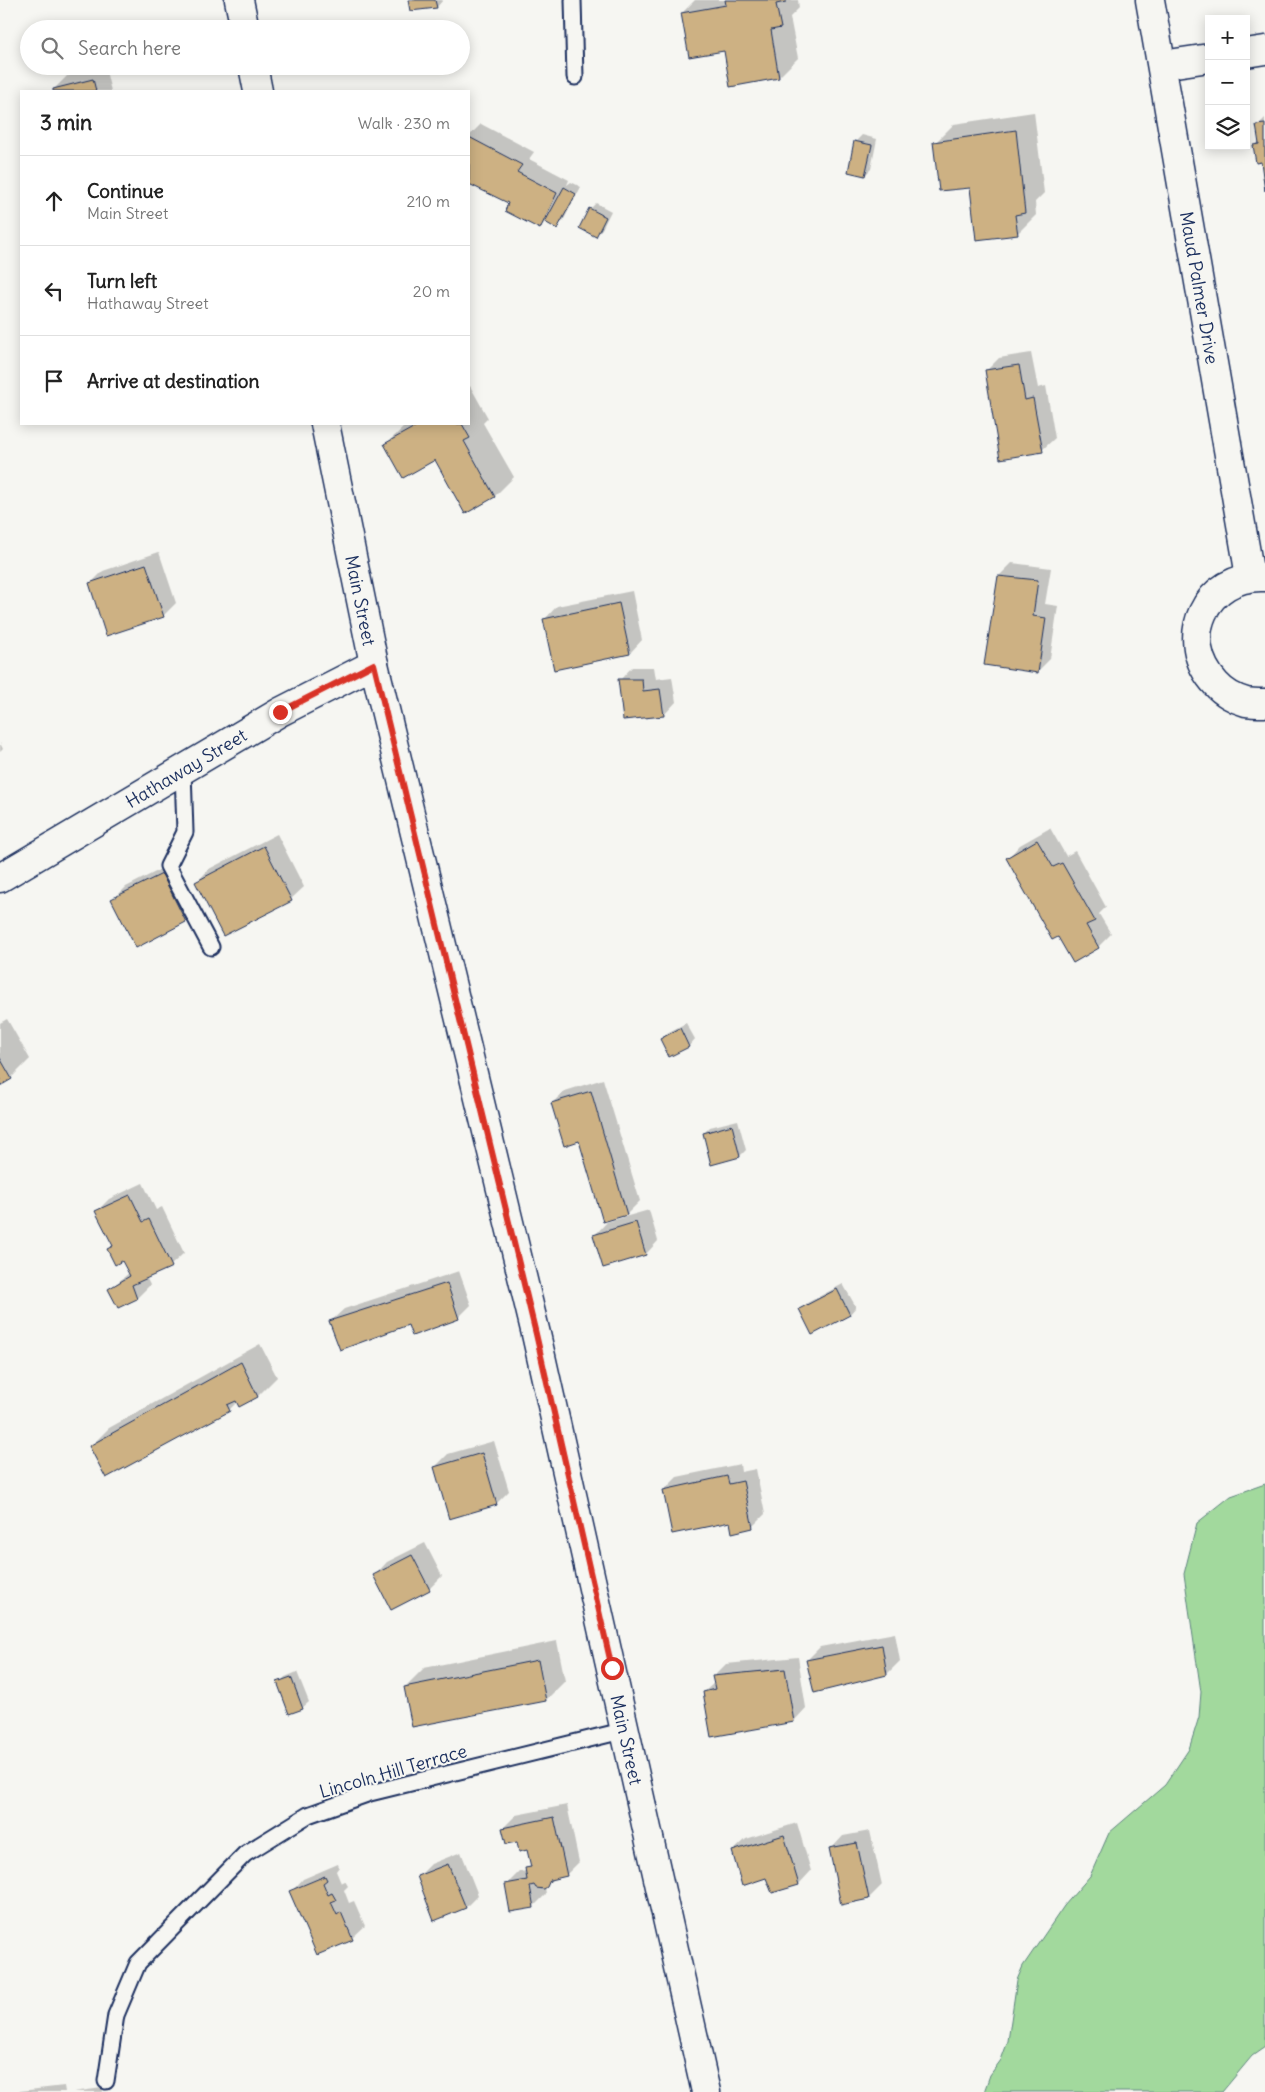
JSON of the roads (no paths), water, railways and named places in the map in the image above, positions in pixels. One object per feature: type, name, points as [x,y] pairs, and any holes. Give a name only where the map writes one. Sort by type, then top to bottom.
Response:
[{"type":"main road","points":[[239,0],[243,20]]},
{"type":"main road","name":"Maud Palmer Drive","points":[[1150,0],[1258,576],[1227,585],[1208,602],[1198,624],[1197,650],[1206,673],[1223,691],[1246,702],[1265,703]]},
{"type":"main road","points":[[1250,52],[1265,50]]},
{"type":"main road","points":[[1162,65],[1205,59]]},
{"type":"main road","points":[[255,75],[258,90]]},
{"type":"main road","name":"Main Street","points":[[325,425],[374,664],[533,1325],[626,1730],[706,2092]]},
{"type":"main road","name":"Hathaway Street","points":[[0,878],[280,712],[374,664]]},
{"type":"lane","points":[[573,0],[575,78]]},
{"type":"lane","points":[[183,770],[184,832],[168,866],[211,947]]},
{"type":"lane","name":"Lincoln Hill Terrace","points":[[106,2081],[116,2015],[138,1963],[245,1854],[308,1815],[370,1793],[626,1730]]}]
